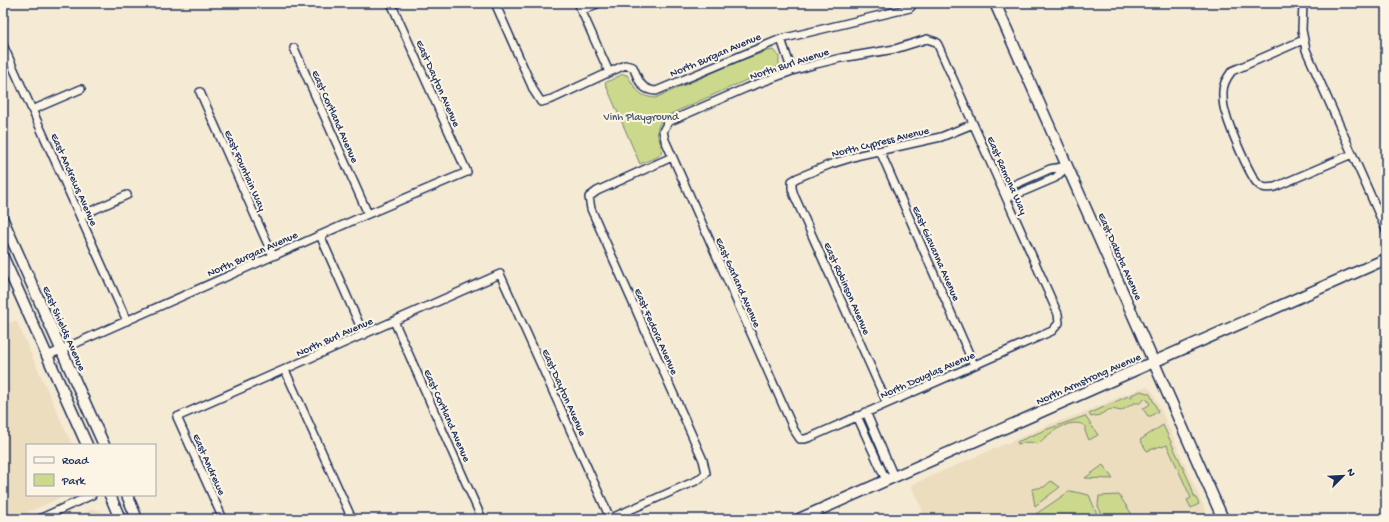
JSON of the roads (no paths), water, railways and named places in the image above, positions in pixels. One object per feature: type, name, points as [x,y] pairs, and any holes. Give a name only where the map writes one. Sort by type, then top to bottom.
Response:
[{"type":"street","name":"East Dayton Avenue","points":[[391,3],[467,172]]},
{"type":"street","name":"North Burgan Avenue","points":[[495,3],[534,91],[541,102],[552,99],[624,65],[633,67],[642,85],[648,90],[656,91],[781,38],[910,8],[914,3]]},
{"type":"street","points":[[578,3],[608,72]]},
{"type":"street","points":[[581,11],[599,3]]},
{"type":"street","name":"East Dakota Avenue","points":[[995,3],[1223,519]]},
{"type":"street","points":[[1303,3],[1303,40],[1306,50],[1386,230]]},
{"type":"street","points":[[781,38],[792,71]]},
{"type":"street","name":"North Burl Avenue","points":[[663,131],[668,122],[746,88],[792,71],[828,61],[895,49],[922,40],[931,40]]},
{"type":"street","name":"East Ramona Way","points":[[931,40],[936,42],[938,45],[1058,314],[1059,323]]},
{"type":"street","points":[[1303,40],[1232,71],[1227,77],[1224,85],[1223,96],[1226,115],[1251,175],[1259,184],[1266,188],[1275,188],[1352,154]]},
{"type":"street","name":"East Andrews Avenue","points":[[3,45],[127,321]]},
{"type":"street","name":"East Cortland Avenue","points":[[294,48],[368,214]]},
{"type":"street","points":[[32,110],[81,88]]},
{"type":"street","name":"East Fountain Way","points":[[200,92],[273,256]]},
{"type":"street","name":"North Cypress Avenue","points":[[792,181],[831,164],[941,137],[973,124]]},
{"type":"street","name":"East Garland Avenue","points":[[663,131],[672,158],[794,430],[800,439]]},
{"type":"street","name":"East Giavanna Avenue","points":[[880,151],[974,365]]},
{"type":"street","name":"East Fedora Avenue","points":[[610,519],[698,480],[706,473],[702,460],[591,209],[589,197],[597,191],[672,158]]},
{"type":"street","points":[[1005,194],[1009,187],[1050,169],[1068,166]]},
{"type":"street","name":"North Burgan Avenue","points":[[47,356],[320,235],[467,172]]},
{"type":"street","name":"East Robinson Avenue","points":[[792,181],[794,195],[888,403]]},
{"type":"street","points":[[80,216],[127,195]]},
{"type":"street","name":"East Shields Avenue","points":[[3,220],[104,444]]},
{"type":"street","points":[[320,235],[364,334]]},
{"type":"street","points":[[3,257],[87,444]]},
{"type":"street","name":"North Armstrong Avenue","points":[[799,519],[1386,259]]},
{"type":"street","name":"East Dayton Avenue","points":[[500,274],[610,519]]},
{"type":"street","name":"North Burl Avenue","points":[[177,417],[500,274]]},
{"type":"street","name":"East Cortland Avenue","points":[[394,321],[482,519]]},
{"type":"street","name":"North Douglas Avenue","points":[[800,439],[805,440],[811,438],[866,412],[974,365],[1052,330],[1059,323]]},
{"type":"street","points":[[285,370],[352,519]]},
{"type":"street","points":[[866,412],[890,478]]},
{"type":"street","points":[[858,416],[890,478]]},
{"type":"street","name":"East Andrewe","points":[[177,417],[223,519]]},
{"type":"street","points":[[39,519],[90,496]]},
{"type":"street","points":[[110,496],[120,519]]},
{"type":"street","points":[[126,496],[137,519]]},
{"type":"park label","name":"Vinh Playground","points":[[641,116]]}]
